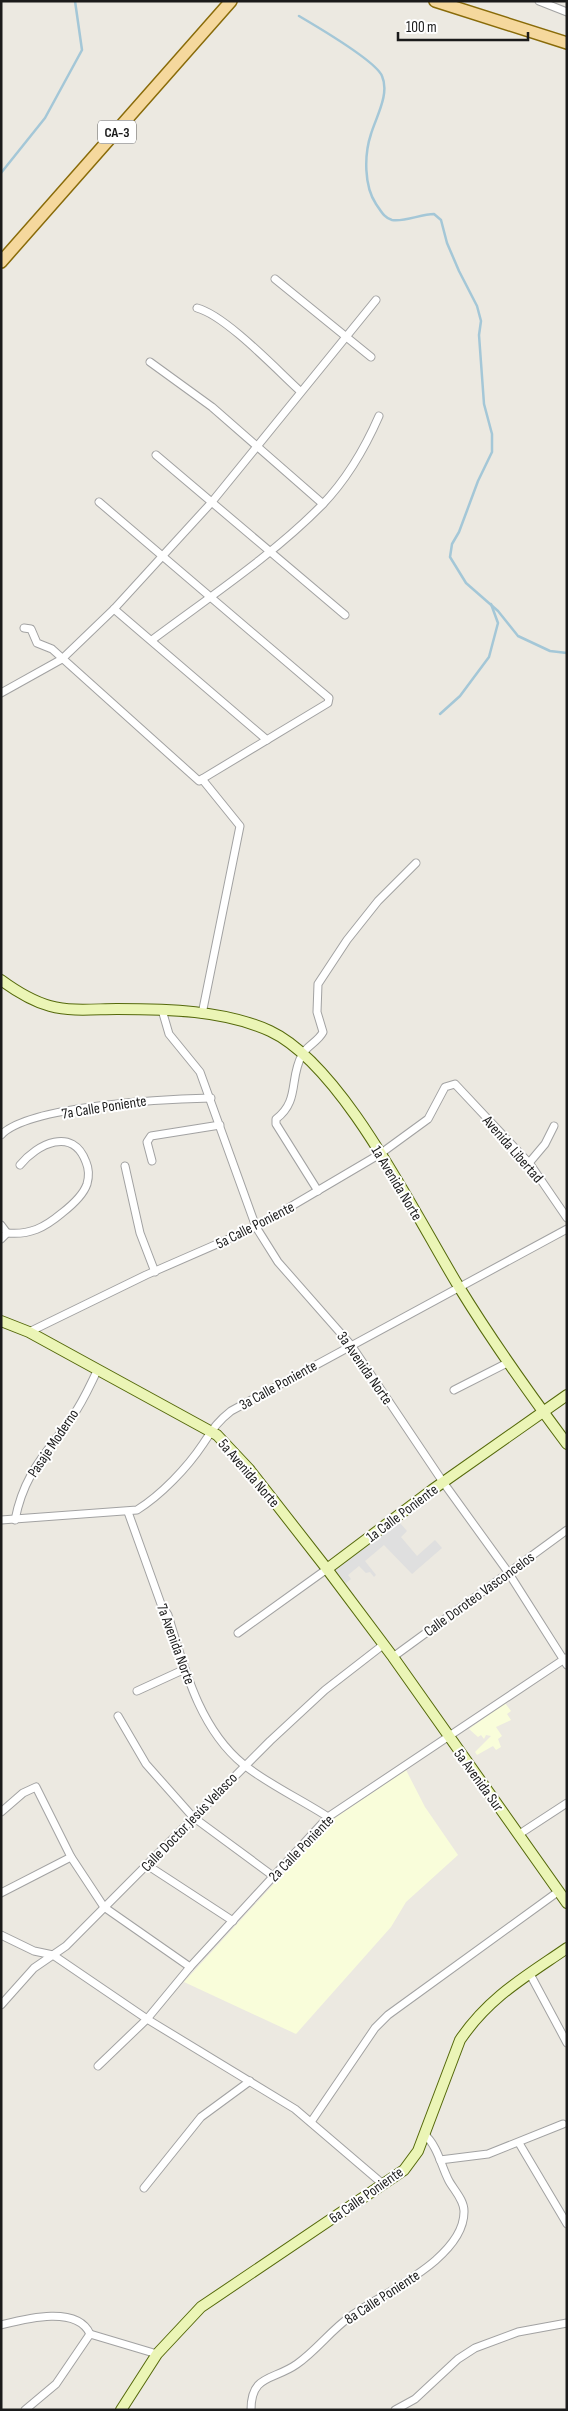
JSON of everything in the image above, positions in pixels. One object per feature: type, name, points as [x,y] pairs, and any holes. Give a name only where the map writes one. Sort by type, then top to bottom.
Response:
[{"type":"main road","name":"CA-3","points":[[1,262],[231,1]]},
{"type":"main road","points":[[435,1],[567,43]]},
{"type":"street","points":[[539,1],[567,12]]},
{"type":"street","points":[[276,278],[370,357]]},
{"type":"street","points":[[1,693],[62,659],[165,556],[211,503],[376,300]]},
{"type":"street","points":[[197,308],[206,310],[245,340],[300,392]]},
{"type":"street","points":[[150,362],[212,407],[256,448],[323,504]]},
{"type":"street","points":[[152,640],[268,551],[323,504],[346,476],[365,447],[379,416]]},
{"type":"street","points":[[156,455],[345,615]]},
{"type":"street","points":[[99,502],[165,556],[329,698],[328,703],[202,780]]},
{"type":"street","points":[[114,609],[267,740]]},
{"type":"street","points":[[24,628],[31,629],[37,643],[52,649],[199,781],[202,780],[240,826],[202,1014]]},
{"type":"street","points":[[318,1190],[276,1124],[276,1119],[290,1105],[296,1071],[303,1053],[319,1040],[323,1032],[317,1012],[318,984],[346,940],[378,901],[416,863]]},
{"type":"street","name":"1a Avenida Norte","points":[[1,980],[22,994],[51,1006],[73,1009],[162,1010],[236,1020],[270,1031],[303,1053],[321,1071],[380,1154],[460,1288],[543,1412],[567,1444]]},
{"type":"street","points":[[162,1010],[169,1034],[200,1072],[211,1098]]},
{"type":"street","name":"5a Calle Poniente","points":[[29,1332],[155,1272],[256,1227],[380,1154],[428,1120],[445,1086],[455,1084]]},
{"type":"street","name":"Avenida Libertad","points":[[455,1084],[530,1163],[567,1218]]},
{"type":"street","name":"3a Avenida Norte","points":[[211,1098],[256,1227],[278,1262],[351,1345],[443,1482],[508,1572],[566,1660]]},
{"type":"street","name":"7a Calle Poniente","points":[[1,1135],[20,1123],[81,1109],[157,1099],[211,1098]]},
{"type":"street","points":[[152,1161],[147,1142],[152,1136],[220,1125]]},
{"type":"street","points":[[530,1163],[545,1144],[554,1126]]},
{"type":"street","points":[[1,1225],[7,1232],[31,1233],[43,1228],[80,1196],[87,1185],[88,1177],[84,1157],[77,1146],[64,1142],[51,1142],[40,1146],[30,1153],[20,1165]]},
{"type":"street","points":[[125,1166],[140,1233],[155,1272]]},
{"type":"street","name":"3a Calle Poniente","points":[[1,1520],[128,1512],[144,1505],[169,1483],[198,1450],[209,1431],[231,1411],[567,1229]]},
{"type":"street","points":[[1,1239],[7,1232]]},
{"type":"street","name":"5a Avenida Norte","points":[[1,1321],[29,1332],[217,1435],[249,1469],[393,1657]]},
{"type":"street","points":[[454,1390],[509,1362]]},
{"type":"street","name":"Pasaje Moderno","points":[[15,1520],[20,1496],[30,1473],[74,1415],[98,1369]]},
{"type":"street","name":"1a Calle Poniente","points":[[238,1633],[443,1482],[567,1395]]},
{"type":"street","name":"7a Avenida Norte","points":[[128,1512],[162,1604],[168,1615],[195,1697],[213,1730],[244,1765],[328,1817]]},
{"type":"street","name":"Calle Doroteo Vasconcelos","points":[[393,1657],[567,1530]]},
{"type":"street","name":"Calle Doctor Jesús Velasco","points":[[1,2004],[34,1968],[66,1946],[244,1765],[325,1690],[383,1645]]},
{"type":"street","name":"5a Avenida Sur","points":[[393,1657],[448,1738],[567,1903]]},
{"type":"street","name":"2a Calle Poniente","points":[[98,2066],[147,2019],[190,1967],[328,1817],[566,1660]]},
{"type":"street","points":[[137,1691],[185,1669]]},
{"type":"street","points":[[118,1716],[146,1764],[193,1817],[273,1876]]},
{"type":"street","points":[[1,1812],[23,1793],[36,1787],[71,1857],[104,1908],[190,1967]]},
{"type":"street","points":[[518,1835],[567,1804]]},
{"type":"street","points":[[1,1893],[71,1857]]},
{"type":"street","points":[[147,1865],[233,1921]]},
{"type":"street","points":[[311,2122],[375,2028],[388,2015],[559,1891]]},
{"type":"street","points":[[1,1935],[34,1951],[53,1955],[147,2019],[295,2109],[384,2186]]},
{"type":"street","name":"6a Calle Poniente","points":[[121,2410],[157,2354],[201,2307],[384,2186],[411,2162],[424,2134],[460,2040],[489,2003],[567,1948]]},
{"type":"street","points":[[530,1974],[567,2042]]},
{"type":"street","points":[[144,2188],[201,2117],[250,2081]]},
{"type":"street","points":[[440,2160],[474,2157],[519,2142],[563,2124]]},
{"type":"street","name":"8a Calle Poniente","points":[[251,2410],[252,2393],[256,2385],[293,2367],[350,2316],[427,2268],[453,2240],[463,2220],[463,2206],[435,2147],[424,2134]]},
{"type":"street","points":[[519,2142],[567,2224]]},
{"type":"street","points":[[1,2325],[54,2316],[80,2322],[90,2334],[157,2354]]},
{"type":"street","points":[[395,2410],[415,2399],[458,2359],[475,2348],[518,2332],[567,2323]]},
{"type":"street","points":[[25,2410],[56,2384],[90,2334]]},
{"type":"shaded area","points":[[400,1523],[407,1531],[401,1537],[417,1556],[435,1540],[442,1548],[412,1574],[384,1545],[365,1561],[376,1575],[374,1577],[370,1572],[366,1573],[359,1566],[348,1575],[351,1579],[346,1583],[334,1570]]},
{"type":"shaded area","points":[[505,1703],[511,1711],[507,1714],[511,1720],[496,1727],[502,1736],[498,1739],[501,1747],[496,1750],[493,1746],[477,1755],[475,1752],[491,1736],[486,1735],[484,1739],[481,1735],[478,1737],[469,1729]]},
{"type":"shaded area","points":[[406,1770],[425,1807],[458,1855],[406,1902],[391,1927],[296,2034],[184,1982],[332,1820]]},
{"type":"waterway","points":[[1,173],[45,118],[82,50],[75,1]]},
{"type":"waterway","points":[[299,16],[358,53],[382,76],[384,83],[383,98],[373,127],[366,161],[367,179],[372,197],[383,214],[392,220],[434,214],[441,220],[447,243],[477,306],[481,321],[479,335],[484,404],[492,434],[492,452],[478,481],[459,532],[452,544],[450,557],[466,583],[498,611],[518,636],[550,651],[567,653]]},
{"type":"waterway","points":[[440,714],[460,696],[489,657],[498,623],[491,604]]}]
